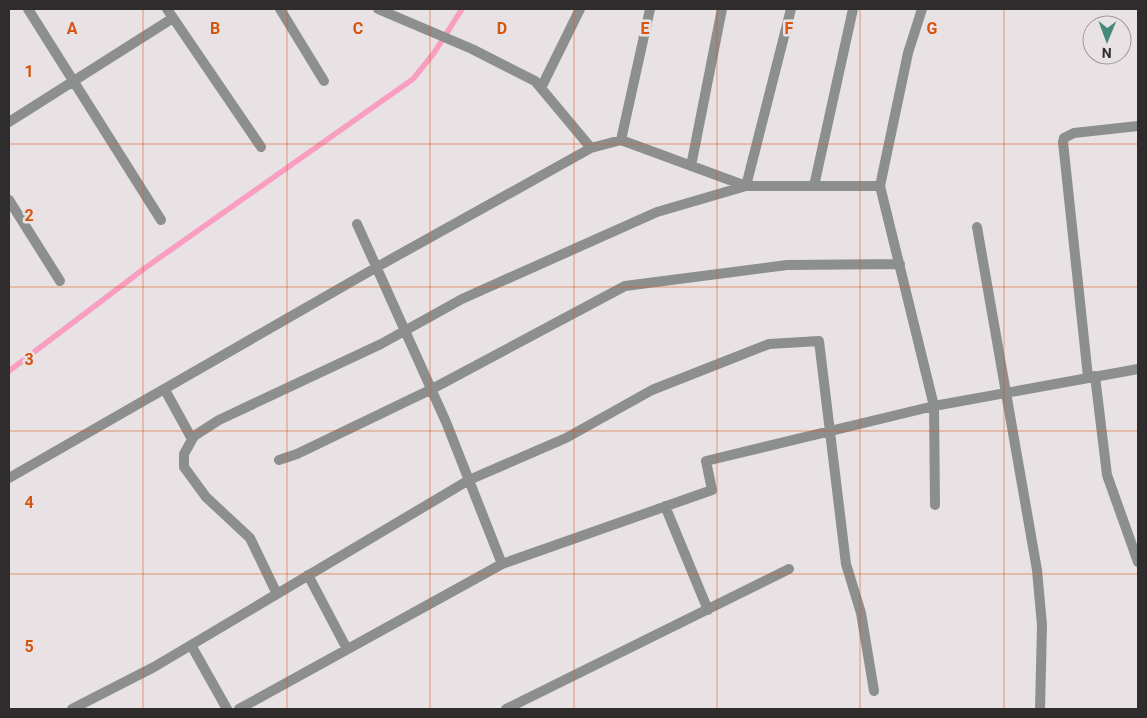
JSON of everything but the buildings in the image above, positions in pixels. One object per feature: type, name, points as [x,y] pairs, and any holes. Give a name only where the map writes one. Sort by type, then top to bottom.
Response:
[{"type":"street","points":[[28,9],[161,220]]},
{"type":"street","points":[[280,9],[324,81]]},
{"type":"street","points":[[378,9],[472,49],[535,81],[590,148]]},
{"type":"street","points":[[541,88],[580,9]]},
{"type":"street","points":[[621,140],[650,9]]},
{"type":"street","points":[[691,166],[722,9]]},
{"type":"street","points":[[746,186],[791,9]]},
{"type":"street","points":[[814,186],[853,9]]},
{"type":"street","points":[[922,9],[908,53],[880,186],[934,406],[936,505]]},
{"type":"street","points":[[9,122],[74,81],[170,13],[261,147]]},
{"type":"street","points":[[1138,126],[1074,133],[1064,138],[1062,142],[1092,377],[1107,475],[1138,562]]},
{"type":"street","points":[[9,478],[377,267],[590,148],[621,140],[746,186]]},
{"type":"street","points":[[277,594],[250,538],[206,497],[184,467],[182,458],[192,438],[218,420],[381,344],[462,298],[658,212],[746,186],[880,186]]},
{"type":"street","points":[[9,200],[60,281]]},
{"type":"street","points":[[358,224],[432,389],[502,564]]},
{"type":"street","points":[[977,226],[1040,592],[1040,709]]},
{"type":"street","points":[[279,460],[297,454],[432,389],[625,286],[787,265],[900,264]]},
{"type":"street","points":[[72,709],[191,645],[469,480],[566,438],[652,390],[769,344],[819,341],[846,564],[861,614],[874,691]]},
{"type":"street","points":[[239,709],[502,564],[712,490],[706,461],[934,406],[1138,369]]},
{"type":"street","points":[[165,390],[192,438]]},
{"type":"street","points":[[665,506],[708,610]]},
{"type":"street","points":[[510,708],[789,570]]},
{"type":"street","points":[[308,575],[347,649]]},
{"type":"street","points":[[191,645],[227,709]]},
{"type":"waterway","points":[[9,371],[145,268],[413,79],[434,53],[462,9]]}]
